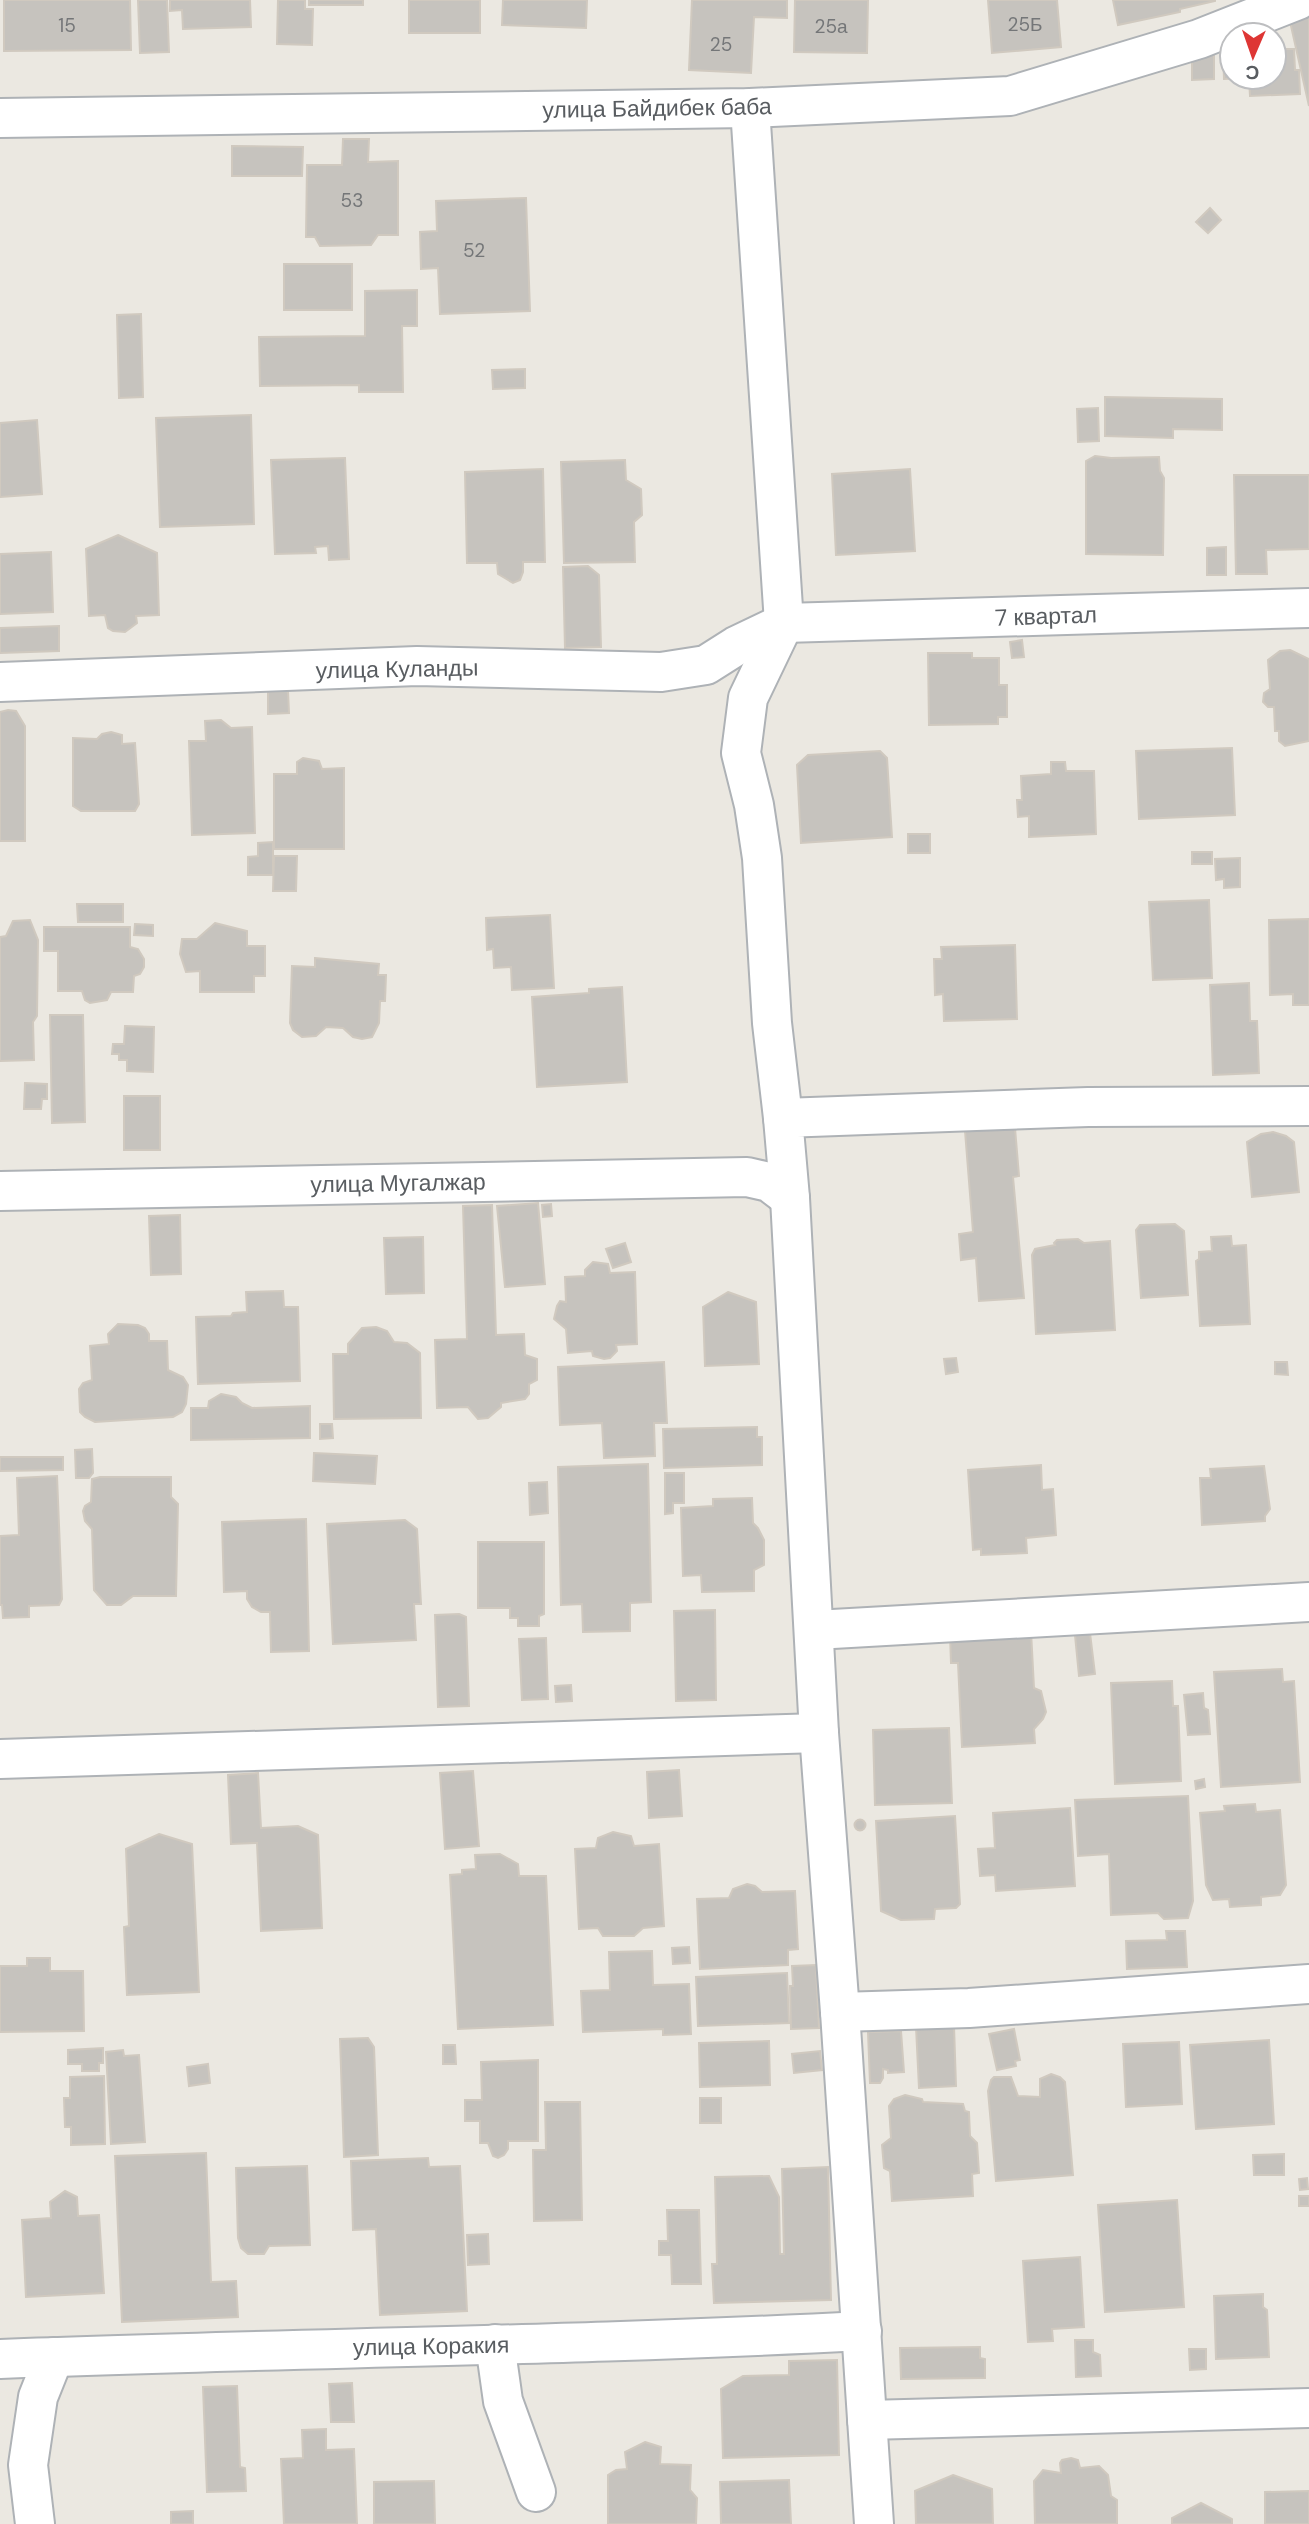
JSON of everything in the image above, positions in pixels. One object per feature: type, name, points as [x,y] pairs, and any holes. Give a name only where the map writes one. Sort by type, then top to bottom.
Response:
[{"type":"street","name":"улица Байдибек баба","points":[[0,118],[750,108],[1010,96],[1199,39],[1298,0]]},
{"type":"street","points":[[750,108],[783,622],[748,698],[741,753],[754,806],[762,858],[772,1023],[790,1198],[819,1733],[841,2012],[874,2524]]},
{"type":"street","name":"7 квартал","points":[[783,622],[1309,608]]},
{"type":"street","name":"улица Куланды","points":[[0,682],[417,666],[661,672],[706,665],[783,622]]},
{"type":"street","points":[[783,1118],[1088,1107],[1309,1105]]},
{"type":"street","name":"улица Мугалжар","points":[[0,1191],[747,1177],[769,1182],[790,1198]]},
{"type":"street","points":[[815,1630],[1309,1602]]},
{"type":"street","points":[[0,1759],[819,1733]]},
{"type":"street","points":[[841,2012],[969,2008],[1309,1984]]},
{"type":"street","name":"улица Коракия","points":[[0,2359],[688,2340],[862,2331]]},
{"type":"street","points":[[495,2344],[503,2401],[536,2492]]},
{"type":"street","points":[[35,2524],[28,2465],[38,2397],[54,2357]]},
{"type":"street","points":[[867,2420],[1309,2408]]},
{"type":"building","points":[[4,0],[130,0],[131,50],[4,51]]},
{"type":"building","points":[[138,0],[167,0],[169,52],[140,53]]},
{"type":"building","points":[[170,0],[250,0],[251,27],[183,29],[182,10],[170,11]]},
{"type":"building","points":[[278,0],[305,0],[305,9],[313,9],[312,45],[277,44]]},
{"type":"building","points":[[309,0],[363,0],[363,5],[309,5]]},
{"type":"building","points":[[409,0],[480,0],[480,33],[409,33]]},
{"type":"building","points":[[503,0],[587,0],[586,28],[502,25]]},
{"type":"building","points":[[692,0],[787,0],[787,18],[754,17],[751,73],[689,70]]},
{"type":"building","points":[[795,0],[868,0],[867,53],[794,52]]},
{"type":"building","points":[[988,0],[1057,0],[1061,47],[992,53]]},
{"type":"building","points":[[1113,0],[1215,1],[1180,9],[1180,12],[1118,25]]},
{"type":"building","points":[[1309,13],[1309,106],[1289,17]]},
{"type":"building","points":[[1288,49],[1294,49],[1295,70],[1299,70],[1300,94],[1250,96],[1250,91],[1288,91]]},
{"type":"building","points":[[1214,53],[1214,79],[1192,80],[1192,54]]},
{"type":"building","points":[[343,139],[369,139],[368,162],[398,161],[398,235],[378,235],[371,245],[320,246],[315,237],[306,237],[307,165],[342,165]]},
{"type":"building","points":[[232,146],[303,147],[302,176],[232,176]]},
{"type":"building","points":[[526,198],[530,311],[440,314],[438,268],[421,269],[420,232],[437,231],[436,201]]},
{"type":"building","points":[[1210,208],[1221,220],[1208,233],[1196,222]]},
{"type":"building","points":[[284,264],[352,264],[352,310],[284,310]]},
{"type":"building","points":[[417,290],[417,326],[402,326],[403,392],[359,392],[359,385],[260,386],[259,337],[365,336],[365,291]]},
{"type":"building","points":[[141,314],[143,397],[119,398],[117,315]]},
{"type":"building","points":[[525,369],[525,388],[493,389],[492,370]]},
{"type":"building","points":[[1105,397],[1222,399],[1222,430],[1173,429],[1173,438],[1105,436]]},
{"type":"building","points":[[1098,408],[1099,441],[1078,442],[1077,409]]},
{"type":"building","points":[[251,415],[254,524],[160,527],[156,418]]},
{"type":"building","points":[[37,420],[42,494],[0,497],[0,423]]},
{"type":"building","points":[[1095,456],[1159,457],[1160,471],[1164,478],[1163,555],[1086,554],[1086,461]]},
{"type":"building","points":[[345,458],[349,559],[329,560],[328,546],[315,547],[316,553],[275,554],[271,460]]},
{"type":"building","points":[[625,460],[626,480],[641,489],[642,515],[634,522],[635,562],[564,563],[561,462]]},
{"type":"building","points":[[543,469],[545,562],[523,562],[520,580],[513,583],[498,574],[497,563],[467,563],[465,472]]},
{"type":"building","points":[[910,469],[915,551],[836,555],[832,474]]},
{"type":"building","points":[[1234,475],[1309,475],[1309,549],[1266,550],[1267,574],[1236,574]]},
{"type":"building","points":[[118,535],[157,553],[159,615],[136,616],[137,623],[125,632],[108,628],[105,615],[89,616],[86,549]]},
{"type":"building","points":[[1226,547],[1226,575],[1207,575],[1207,548]]},
{"type":"building","points":[[51,552],[53,612],[0,614],[0,554]]},
{"type":"building","points":[[588,566],[599,575],[601,647],[565,648],[563,567]]},
{"type":"building","points":[[59,626],[59,651],[0,653],[0,628]]},
{"type":"building","points":[[1022,640],[1024,657],[1012,658],[1010,642]]},
{"type":"building","points":[[1290,650],[1309,659],[1309,741],[1285,746],[1279,741],[1279,731],[1275,731],[1274,707],[1268,707],[1263,702],[1264,693],[1270,689],[1268,660],[1280,651]]},
{"type":"building","points":[[928,653],[972,653],[972,658],[999,658],[999,685],[1007,685],[1007,717],[998,717],[998,724],[929,725]]},
{"type":"building","points":[[288,691],[289,713],[268,714],[268,692]]},
{"type":"building","points":[[16,711],[25,726],[25,841],[0,841],[0,712]]},
{"type":"building","points":[[221,720],[231,728],[252,727],[255,833],[192,835],[189,741],[206,741],[205,721]]},
{"type":"building","points":[[111,732],[122,735],[122,744],[135,743],[139,804],[135,811],[81,811],[73,806],[73,738],[97,739],[102,734]]},
{"type":"building","points":[[1232,748],[1235,815],[1139,819],[1136,751]]},
{"type":"building","points":[[880,751],[887,758],[892,837],[801,843],[797,765],[808,755]]},
{"type":"building","points":[[303,758],[319,761],[322,769],[344,768],[344,849],[274,849],[274,774],[297,774],[297,762]]},
{"type":"building","points":[[1051,762],[1065,762],[1066,771],[1094,771],[1096,834],[1029,837],[1029,816],[1018,817],[1017,800],[1022,800],[1021,776],[1051,774]]},
{"type":"building","points":[[908,834],[930,834],[930,853],[908,853]]},
{"type":"building","points":[[273,842],[273,875],[248,875],[248,857],[258,856],[258,843]]},
{"type":"building","points":[[1192,852],[1212,852],[1212,864],[1192,864]]},
{"type":"building","points":[[274,856],[297,856],[296,891],[273,891]]},
{"type":"building","points":[[1240,858],[1240,887],[1224,888],[1224,879],[1216,880],[1215,859]]},
{"type":"building","points":[[1209,900],[1212,978],[1153,980],[1149,902]]},
{"type":"building","points":[[77,904],[123,904],[123,922],[78,922]]},
{"type":"building","points":[[550,915],[554,988],[512,990],[511,967],[494,968],[493,949],[487,950],[486,918]]},
{"type":"building","points":[[1309,919],[1309,1005],[1293,1005],[1293,994],[1270,995],[1269,920]]},
{"type":"building","points":[[30,920],[38,940],[37,1016],[33,1022],[34,1060],[0,1061],[0,937],[6,936],[13,921]]},
{"type":"building","points":[[215,923],[247,931],[247,946],[265,946],[265,976],[254,976],[254,992],[200,992],[200,971],[186,972],[180,954],[182,939],[197,939]]},
{"type":"building","points":[[135,924],[153,925],[153,936],[134,935]]},
{"type":"building","points":[[44,927],[130,927],[130,947],[138,949],[144,959],[140,974],[134,976],[133,992],[111,992],[107,1000],[90,1003],[85,1000],[82,991],[58,991],[58,951],[44,951]]},
{"type":"building","points":[[1015,945],[1017,1019],[944,1021],[943,994],[935,995],[934,959],[942,959],[941,947]]},
{"type":"building","points":[[315,958],[379,964],[378,975],[386,975],[385,1001],[380,1001],[379,1023],[372,1037],[353,1037],[343,1028],[326,1027],[316,1036],[302,1037],[293,1030],[290,1023],[292,966],[315,967]]},
{"type":"building","points":[[1249,983],[1250,1021],[1257,1021],[1259,1073],[1213,1075],[1210,985]]},
{"type":"building","points":[[622,987],[627,1082],[537,1087],[532,997],[589,993],[589,989]]},
{"type":"building","points":[[50,1015],[83,1015],[85,1122],[52,1123]]},
{"type":"building","points":[[125,1026],[154,1027],[153,1072],[127,1071],[127,1060],[119,1060],[119,1054],[112,1054],[113,1044],[124,1044]]},
{"type":"building","points":[[25,1083],[47,1084],[47,1099],[42,1099],[41,1109],[24,1109]]},
{"type":"building","points":[[124,1096],[160,1096],[160,1150],[124,1150]]},
{"type":"building","points":[[1015,1128],[1019,1176],[1013,1177],[1024,1298],[979,1301],[976,1258],[961,1260],[959,1234],[973,1232],[965,1131]]},
{"type":"building","points":[[1273,1132],[1294,1142],[1299,1192],[1252,1197],[1247,1142],[1261,1134]]},
{"type":"building","points":[[538,1203],[545,1284],[505,1287],[497,1206]]},
{"type":"building","points":[[551,1204],[552,1216],[543,1217],[542,1205]]},
{"type":"building","points":[[492,1205],[496,1335],[524,1334],[525,1355],[537,1359],[537,1380],[529,1384],[529,1394],[525,1399],[501,1403],[501,1407],[488,1418],[478,1419],[468,1407],[437,1408],[435,1340],[467,1339],[463,1206]]},
{"type":"building","points":[[180,1215],[181,1274],[151,1275],[149,1216]]},
{"type":"building","points":[[1175,1224],[1184,1231],[1188,1295],[1141,1298],[1136,1230],[1140,1225]]},
{"type":"building","points":[[1231,1236],[1232,1246],[1246,1245],[1250,1324],[1200,1326],[1196,1261],[1199,1259],[1199,1252],[1212,1251],[1211,1237]]},
{"type":"building","points":[[423,1237],[424,1293],[386,1294],[384,1238]]},
{"type":"building","points":[[1078,1239],[1084,1243],[1110,1241],[1115,1330],[1036,1334],[1032,1255],[1035,1249],[1055,1245],[1057,1240]]},
{"type":"building","points":[[625,1243],[631,1262],[613,1268],[606,1249]]},
{"type":"building","points":[[593,1262],[608,1264],[610,1273],[635,1272],[637,1344],[616,1345],[617,1351],[610,1358],[604,1359],[593,1356],[592,1351],[568,1353],[566,1329],[554,1319],[560,1301],[566,1302],[565,1277],[585,1276],[585,1270]]},
{"type":"building","points":[[283,1291],[284,1307],[298,1307],[300,1381],[198,1384],[196,1317],[231,1316],[233,1313],[247,1312],[246,1292]]},
{"type":"building","points":[[728,1292],[756,1302],[759,1364],[705,1366],[703,1307]]},
{"type":"building","points":[[118,1324],[145,1328],[149,1341],[167,1341],[168,1370],[183,1377],[188,1385],[186,1404],[182,1412],[173,1417],[95,1422],[80,1412],[79,1389],[83,1383],[92,1380],[90,1346],[109,1344],[108,1334]]},
{"type":"building","points":[[376,1327],[387,1331],[394,1342],[407,1343],[420,1353],[421,1418],[334,1419],[333,1354],[348,1354],[348,1344],[362,1328]]},
{"type":"building","points":[[956,1358],[958,1372],[946,1374],[944,1359]]},
{"type":"building","points":[[664,1362],[667,1423],[654,1423],[655,1456],[604,1458],[602,1423],[560,1425],[558,1367]]},
{"type":"building","points":[[1275,1362],[1287,1362],[1288,1375],[1275,1374]]},
{"type":"building","points":[[221,1394],[236,1397],[252,1408],[310,1406],[310,1438],[191,1440],[191,1408],[208,1408],[209,1401]]},
{"type":"building","points":[[320,1424],[332,1424],[333,1438],[320,1439]]},
{"type":"building","points":[[757,1427],[757,1437],[762,1437],[762,1465],[664,1468],[663,1429]]},
{"type":"building","points":[[92,1449],[93,1473],[89,1478],[76,1478],[75,1450]]},
{"type":"building","points":[[314,1453],[377,1456],[375,1484],[313,1481]]},
{"type":"building","points":[[0,1457],[63,1457],[63,1470],[0,1471]]},
{"type":"building","points":[[648,1464],[651,1602],[630,1603],[630,1631],[583,1632],[582,1604],[561,1605],[558,1467]]},
{"type":"building","points":[[1041,1465],[1042,1490],[1053,1489],[1056,1535],[1026,1538],[1027,1553],[981,1555],[981,1549],[973,1550],[968,1470]]},
{"type":"building","points":[[1264,1466],[1270,1509],[1265,1521],[1202,1525],[1200,1478],[1211,1478],[1210,1469]]},
{"type":"building","points":[[665,1473],[684,1473],[684,1503],[673,1503],[673,1513],[665,1514]]},
{"type":"building","points":[[57,1476],[62,1599],[59,1605],[29,1606],[29,1617],[3,1618],[0,1605],[0,1536],[19,1535],[17,1478]]},
{"type":"building","points":[[171,1477],[171,1497],[178,1504],[176,1596],[133,1596],[121,1605],[107,1605],[94,1590],[92,1529],[85,1521],[83,1511],[91,1502],[92,1479]]},
{"type":"building","points":[[547,1482],[548,1513],[530,1515],[529,1483]]},
{"type":"building","points":[[752,1498],[753,1523],[764,1540],[764,1565],[754,1570],[754,1591],[702,1592],[701,1575],[683,1576],[681,1508],[713,1506],[713,1499]]},
{"type":"building","points":[[306,1519],[309,1651],[271,1652],[270,1612],[261,1612],[252,1607],[247,1599],[247,1591],[224,1592],[222,1522]]},
{"type":"building","points":[[405,1520],[417,1529],[421,1604],[414,1604],[416,1640],[333,1644],[327,1524]]},
{"type":"building","points":[[478,1542],[544,1542],[544,1614],[539,1616],[539,1626],[518,1626],[518,1618],[510,1618],[510,1608],[478,1608]]},
{"type":"building","points":[[715,1610],[716,1700],[676,1701],[674,1611]]},
{"type":"building","points":[[459,1614],[466,1617],[469,1706],[438,1707],[435,1615]]},
{"type":"building","points":[[1031,1631],[1034,1688],[1041,1691],[1046,1712],[1034,1729],[1035,1743],[962,1747],[958,1663],[951,1663],[950,1635]]},
{"type":"building","points":[[1090,1633],[1095,1674],[1079,1676],[1075,1635]]},
{"type":"building","points":[[546,1638],[548,1699],[522,1700],[519,1639]]},
{"type":"building","points":[[1282,1669],[1283,1682],[1294,1681],[1300,1782],[1221,1787],[1214,1672]]},
{"type":"building","points":[[1172,1681],[1173,1706],[1178,1706],[1181,1781],[1115,1784],[1111,1683]]},
{"type":"building","points":[[571,1685],[572,1701],[556,1702],[555,1686]]},
{"type":"building","points":[[1203,1693],[1210,1734],[1188,1735],[1184,1695]]},
{"type":"building","points":[[949,1728],[952,1803],[875,1805],[873,1730]]},
{"type":"building","points":[[679,1770],[682,1816],[649,1818],[647,1772]]},
{"type":"building","points":[[473,1771],[479,1846],[445,1849],[440,1773]]},
{"type":"building","points":[[258,1773],[261,1828],[298,1826],[318,1835],[322,1928],[261,1931],[257,1843],[231,1844],[228,1775]]},
{"type":"building","points":[[1204,1779],[1205,1787],[1196,1789],[1195,1781]]},
{"type":"building","points":[[1188,1796],[1193,1901],[1188,1918],[1164,1919],[1158,1913],[1111,1915],[1109,1854],[1078,1856],[1075,1800]]},
{"type":"building","points":[[1255,1804],[1256,1812],[1280,1810],[1286,1885],[1280,1895],[1261,1897],[1261,1905],[1230,1907],[1229,1899],[1213,1900],[1206,1885],[1200,1813],[1225,1811],[1224,1806]]},
{"type":"building","points":[[1070,1808],[1075,1886],[996,1891],[995,1875],[980,1876],[978,1849],[995,1848],[993,1813]]},
{"type":"building","points":[[955,1816],[960,1904],[956,1908],[935,1909],[934,1919],[901,1920],[881,1911],[876,1821]]},
{"type":"building","points":[[860,1819],[866,1825],[860,1831],[854,1825]]},
{"type":"building","points":[[613,1832],[631,1836],[634,1846],[659,1844],[664,1926],[643,1928],[634,1936],[603,1936],[598,1928],[579,1929],[575,1849],[596,1848],[598,1838]]},
{"type":"building","points":[[159,1834],[192,1844],[199,1992],[127,1995],[124,1927],[129,1926],[126,1849]]},
{"type":"building","points":[[500,1854],[518,1864],[519,1876],[546,1876],[553,2025],[458,2029],[450,1875],[462,1874],[462,1870],[476,1869],[475,1855]]},
{"type":"building","points":[[747,1884],[762,1892],[795,1891],[798,1949],[788,1950],[788,1965],[700,1969],[697,1899],[729,1898],[733,1889]]},
{"type":"building","points":[[1166,1931],[1185,1931],[1187,1967],[1127,1969],[1126,1941],[1167,1940]]},
{"type":"building","points":[[689,1947],[690,1963],[673,1964],[672,1948]]},
{"type":"building","points":[[652,1951],[653,1985],[689,1984],[691,2034],[663,2035],[663,2029],[583,2032],[581,1991],[610,1990],[609,1952]]},
{"type":"building","points":[[27,1958],[50,1958],[50,1971],[83,1971],[84,2031],[0,2032],[0,1966],[27,1966]]},
{"type":"building","points":[[816,1965],[819,2028],[791,2029],[792,1966]]},
{"type":"building","points":[[787,1973],[789,2023],[698,2026],[696,1977]]},
{"type":"building","points":[[954,2026],[956,2086],[919,2088],[916,2027]]},
{"type":"building","points":[[1014,2029],[1020,2060],[1015,2061],[1016,2066],[997,2070],[989,2034]]},
{"type":"building","points":[[901,2031],[904,2072],[888,2073],[888,2070],[883,2069],[880,2083],[870,2083],[868,2032]]},
{"type":"building","points":[[368,2038],[374,2047],[378,2155],[344,2157],[340,2039]]},
{"type":"building","points":[[1269,2040],[1274,2124],[1196,2129],[1190,2045]]},
{"type":"building","points":[[769,2041],[770,2085],[700,2087],[699,2043]]},
{"type":"building","points":[[1179,2042],[1182,2104],[1126,2107],[1123,2044]]},
{"type":"building","points":[[443,2045],[455,2045],[456,2064],[443,2064]]},
{"type":"building","points":[[103,2048],[103,2063],[99,2063],[99,2071],[82,2071],[82,2064],[68,2064],[68,2050]]},
{"type":"building","points":[[123,2050],[124,2056],[139,2055],[145,2142],[111,2144],[106,2052]]},
{"type":"building","points":[[820,2051],[822,2070],[794,2073],[792,2054]]},
{"type":"building","points":[[538,2060],[538,2141],[508,2141],[508,2149],[504,2155],[498,2158],[493,2156],[488,2143],[480,2143],[480,2121],[465,2121],[465,2100],[482,2100],[481,2062]]},
{"type":"building","points":[[208,2064],[210,2083],[189,2086],[187,2067]]},
{"type":"building","points":[[1051,2074],[1065,2082],[1073,2175],[996,2181],[988,2091],[991,2080],[994,2077],[1011,2077],[1018,2096],[1040,2097],[1040,2079]]},
{"type":"building","points":[[104,2076],[105,2144],[71,2145],[71,2127],[65,2127],[64,2098],[70,2098],[70,2077]]},
{"type":"building","points":[[905,2095],[922,2099],[923,2102],[963,2104],[965,2111],[969,2112],[970,2136],[977,2143],[979,2173],[972,2174],[973,2196],[892,2201],[890,2171],[884,2168],[882,2145],[891,2138],[889,2106],[894,2099]]},
{"type":"building","points":[[700,2098],[721,2098],[721,2123],[700,2123]]},
{"type":"building","points":[[545,2102],[580,2102],[582,2220],[534,2221],[533,2150],[546,2150]]},
{"type":"building","points":[[206,2153],[211,2282],[236,2281],[238,2317],[122,2322],[115,2156]]},
{"type":"building","points":[[1284,2154],[1284,2175],[1254,2175],[1253,2155]]},
{"type":"building","points":[[428,2158],[429,2167],[460,2166],[467,2311],[380,2315],[376,2229],[353,2230],[351,2161]]},
{"type":"building","points":[[307,2166],[310,2245],[269,2246],[264,2254],[248,2254],[241,2248],[238,2238],[236,2168]]},
{"type":"building","points":[[828,2167],[831,2300],[714,2303],[712,2264],[717,2264],[715,2177],[769,2176],[779,2197],[780,2254],[784,2254],[782,2169]]},
{"type":"building","points":[[1307,2178],[1308,2189],[1300,2190],[1299,2179]]},
{"type":"building","points":[[65,2191],[77,2197],[78,2216],[99,2215],[104,2293],[26,2297],[22,2220],[51,2218],[50,2202]]},
{"type":"building","points":[[1299,2196],[1309,2196],[1309,2206],[1299,2206]]},
{"type":"building","points":[[1177,2200],[1184,2307],[1105,2312],[1098,2205]]},
{"type":"building","points":[[667,2210],[699,2210],[701,2284],[672,2284],[671,2255],[659,2255],[659,2241],[668,2241]]},
{"type":"building","points":[[488,2234],[489,2264],[468,2265],[467,2235]]},
{"type":"building","points":[[1080,2257],[1084,2327],[1052,2329],[1053,2341],[1028,2342],[1023,2261]]},
{"type":"building","points":[[1263,2294],[1263,2307],[1267,2310],[1269,2357],[1216,2359],[1214,2296]]},
{"type":"building","points":[[1075,2340],[1093,2340],[1093,2352],[1100,2355],[1101,2376],[1076,2377]]},
{"type":"building","points":[[980,2347],[980,2358],[985,2359],[985,2378],[901,2379],[900,2348]]},
{"type":"building","points":[[1189,2349],[1206,2349],[1206,2369],[1190,2370]]},
{"type":"building","points":[[837,2360],[839,2455],[723,2458],[721,2389],[743,2376],[789,2375],[789,2361]]},
{"type":"building","points":[[352,2383],[354,2422],[331,2422],[329,2384]]},
{"type":"building","points":[[237,2386],[240,2467],[245,2468],[246,2491],[207,2492],[203,2387]]},
{"type":"building","points":[[326,2429],[326,2450],[354,2449],[357,2524],[284,2524],[281,2459],[303,2458],[302,2430]]},
{"type":"building","points":[[645,2442],[661,2447],[660,2464],[691,2465],[690,2490],[697,2498],[696,2524],[608,2524],[608,2475],[616,2470],[627,2469],[625,2452]]},
{"type":"building","points":[[1062,2460],[1078,2460],[1080,2468],[1099,2466],[1108,2475],[1111,2496],[1117,2500],[1117,2524],[1035,2524],[1034,2481],[1043,2470],[1061,2473]]},
{"type":"building","points":[[953,2475],[992,2489],[993,2524],[916,2524],[915,2491]]},
{"type":"building","points":[[789,2480],[791,2524],[721,2524],[720,2482]]},
{"type":"building","points":[[434,2481],[435,2524],[374,2524],[374,2482]]},
{"type":"building","points":[[1309,2491],[1309,2524],[1265,2524],[1265,2492]]},
{"type":"building","points":[[1201,2503],[1232,2519],[1232,2524],[1172,2524],[1172,2518]]},
{"type":"building","points":[[193,2511],[193,2524],[171,2524],[171,2512]]}]
